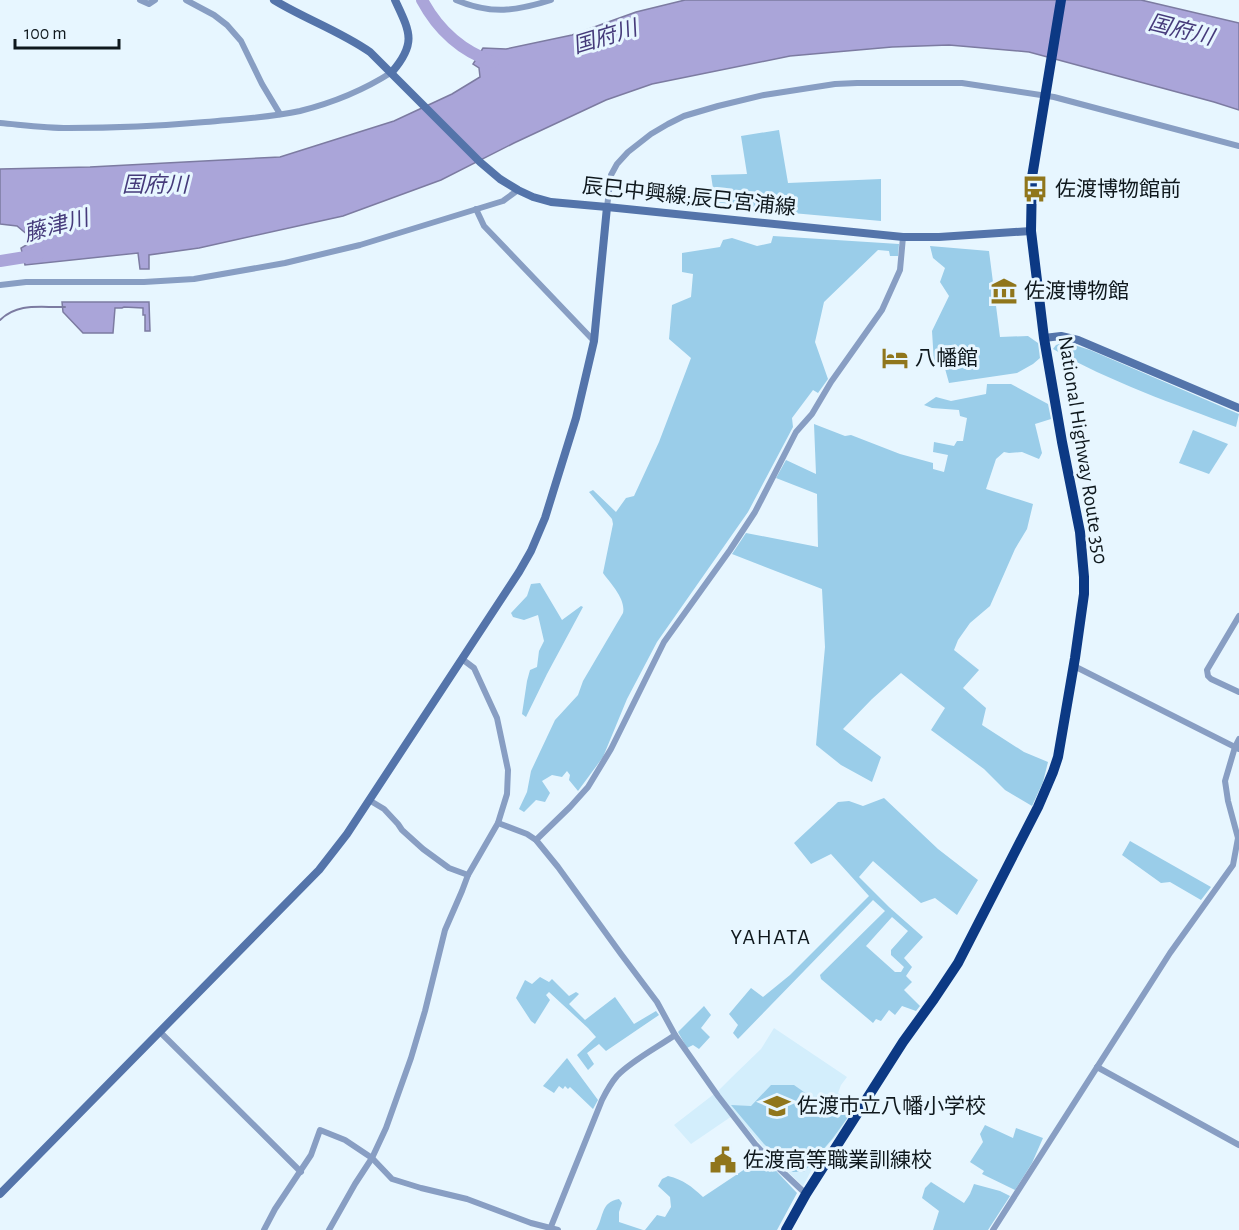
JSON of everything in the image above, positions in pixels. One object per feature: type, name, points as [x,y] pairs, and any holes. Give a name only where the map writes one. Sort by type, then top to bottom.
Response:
[{"type":"highway","name":"National Highway Route 350","points":[[786,1230],[806,1194],[903,1042],[958,963],[1038,807],[1058,757],[1084,594],[1083,558],[1044,338],[1031,231],[1032,177],[1061,0]]},
{"type":"street","points":[[140,0],[149,4],[155,0]]},
{"type":"street","points":[[186,0],[214,15],[227,25],[241,41],[280,114]]},
{"type":"street","name":"辰巳中興線;辰巳宮浦線","points":[[273,0],[350,38],[370,52],[480,162],[500,179],[533,197],[551,202],[903,237],[1031,231]]},
{"type":"street","points":[[0,123],[67,128],[129,127],[301,111],[363,89],[392,72],[403,60],[408,47],[406,24],[395,0]]},
{"type":"street","points":[[456,0],[477,7],[501,11],[526,8],[552,0]]},
{"type":"street","points":[[0,1194],[319,870],[347,834],[519,572],[531,551],[544,518],[576,418],[594,342],[610,175],[628,152],[651,134],[684,116],[764,95],[858,82],[962,83],[1045,93],[1239,146]]},
{"type":"street","points":[[0,285],[26,282],[144,282],[194,279],[285,263],[360,245],[503,201],[515,188]]},
{"type":"street","points":[[476,209],[484,226],[594,342]]},
{"type":"street","points":[[536,840],[588,787],[611,749],[664,642],[755,512],[796,432],[812,414],[831,382],[882,310],[900,270],[903,237]]},
{"type":"street","points":[[1044,338],[1061,336],[1078,340],[1239,408]]},
{"type":"street","points":[[1239,616],[1207,670],[1211,679],[1239,692]]},
{"type":"street","points":[[330,1230],[372,1158],[386,1128],[411,1059],[445,930],[468,874],[498,823],[508,784],[508,770],[497,718],[474,668],[462,659]]},
{"type":"street","points":[[1074,666],[1237,748]]},
{"type":"street","points":[[993,1230],[1170,953],[1233,865],[1238,838],[1225,781],[1239,739]]},
{"type":"street","points":[[369,800],[384,809],[423,849],[449,868],[468,874]]},
{"type":"street","points":[[498,823],[527,834],[536,840],[657,1002],[689,1056],[755,1144],[806,1194]]},
{"type":"street","points":[[160,1032],[301,1172]]},
{"type":"street","points":[[550,1228],[610,1085],[628,1066],[675,1035]]},
{"type":"street","points":[[1097,1067],[1239,1145]]},
{"type":"street","points":[[264,1230],[275,1209],[311,1155],[320,1130],[345,1140],[372,1158],[392,1179],[467,1199],[531,1223],[558,1230]]},
{"type":"shaded area","points":[[779,130],[788,183],[881,179],[881,221],[770,211],[763,208],[715,202],[711,175],[747,174],[741,136]]},
{"type":"shaded area","points":[[773,236],[899,244],[898,256],[890,256],[889,251],[878,250],[824,302],[815,342],[828,379],[818,393],[813,390],[792,418],[793,427],[748,512],[657,642],[627,699],[603,757],[578,791],[569,780],[570,775],[567,771],[562,777],[552,775],[542,781],[550,793],[545,802],[536,800],[524,812],[519,809],[527,792],[531,771],[555,720],[578,695],[583,681],[623,613],[620,597],[603,573],[613,524],[612,519],[589,492],[593,490],[616,512],[626,498],[634,496],[659,442],[691,358],[669,339],[672,305],[691,297],[693,274],[682,272],[682,253],[720,247],[723,240],[732,238],[757,246],[771,243]]},
{"type":"shaded area","points":[[930,246],[989,251],[1000,337],[1028,336],[1038,343],[1040,358],[1017,373],[949,383],[944,365],[934,363],[932,331],[949,296],[940,282],[945,268],[933,258]]},
{"type":"shaded area","points":[[1065,342],[1090,350],[1239,414],[1236,427],[1120,382],[1053,349],[1056,345]]},
{"type":"shaded area","points":[[987,384],[1011,384],[1048,404],[1051,419],[1035,424],[1042,453],[1039,459],[1022,452],[1004,452],[996,459],[986,489],[1033,504],[1027,529],[1015,549],[990,606],[970,623],[954,650],[979,670],[963,688],[986,708],[982,725],[1024,752],[1048,762],[1043,782],[1032,806],[1005,790],[984,769],[931,730],[945,708],[901,673],[843,729],[881,757],[872,782],[841,765],[816,745],[825,647],[822,589],[732,554],[746,533],[818,547],[817,494],[776,478],[786,460],[816,474],[814,424],[933,463],[933,469],[944,472],[948,455],[933,452],[934,442],[954,446],[957,441],[963,441],[967,418],[960,416],[959,410],[932,408],[924,405],[936,397],[951,401],[986,394]]},
{"type":"shaded area","points":[[1193,430],[1228,444],[1209,474],[1179,463]]},
{"type":"shaded area","points":[[540,583],[562,620],[581,606],[583,607],[526,717],[522,714],[527,681],[530,670],[537,667],[539,651],[544,641],[538,615],[524,620],[513,617],[511,613],[527,596],[531,584]]},
{"type":"shaded area","points":[[884,798],[938,849],[978,880],[957,915],[935,898],[921,903],[873,861],[859,877],[923,937],[904,958],[912,967],[906,976],[912,982],[904,990],[920,1006],[916,1011],[902,1006],[895,1015],[889,1010],[881,1021],[876,1019],[873,1023],[821,979],[820,975],[885,911],[873,900],[738,1039],[733,1033],[738,1025],[729,1014],[751,988],[763,997],[790,975],[869,896],[831,854],[811,864],[794,843],[838,802],[849,801],[863,806]],"holes":[[[892,917],[908,931],[891,950],[891,955],[904,967],[901,972],[895,972],[866,946]]]},
{"type":"shaded area","points":[[1130,841],[1211,887],[1201,900],[1170,882],[1161,883],[1122,855]]},
{"type":"shaded area","points":[[540,977],[549,982],[552,979],[569,996],[576,992],[579,994],[569,1004],[585,1020],[615,997],[634,1024],[656,1011],[659,1015],[606,1051],[599,1044],[587,1053],[594,1064],[588,1070],[577,1055],[596,1037],[588,1028],[549,992],[546,995],[550,1000],[535,1024],[516,998],[525,980],[532,984]]},
{"type":"shaded area","points":[[704,1006],[711,1015],[701,1028],[710,1037],[699,1049],[693,1045],[687,1048],[678,1032]]},
{"type":"shaded area","name":"佐渡市立八幡小学校","points":[[774,1028],[847,1077],[838,1093],[856,1104],[838,1134],[820,1154],[803,1186],[770,1155],[735,1114],[691,1144],[674,1125],[718,1091],[761,1049]]},
{"type":"shaded area","points":[[567,1058],[598,1100],[593,1109],[570,1087],[568,1089],[565,1086],[563,1089],[559,1086],[554,1093],[543,1086]]},
{"type":"shaded area","points":[[771,1085],[794,1085],[811,1097],[824,1096],[837,1099],[852,1110],[833,1138],[804,1172],[793,1172],[764,1144],[731,1105],[751,1106]]},
{"type":"shaded area","points":[[985,1125],[1013,1138],[1016,1128],[1043,1138],[1032,1163],[1015,1190],[982,1174],[984,1171],[970,1162],[983,1142],[980,1134]]},
{"type":"shaded area","points":[[763,1157],[797,1193],[777,1230],[645,1230],[657,1215],[665,1217],[671,1207],[670,1197],[658,1186],[662,1179],[668,1176],[679,1179],[703,1197]]},
{"type":"shaded area","points":[[931,1182],[964,1203],[974,1184],[1010,1196],[988,1230],[933,1230],[939,1211],[922,1198],[925,1188]]},
{"type":"shaded area","points":[[619,1199],[622,1203],[619,1222],[643,1230],[596,1230],[605,1207]]},
{"type":"water","name":"国府川","points":[[685,0],[1141,0],[1239,23],[1239,110],[1029,52],[949,45],[892,47],[790,56],[652,84],[606,100],[441,180],[343,216],[199,248],[149,255],[149,269],[140,269],[138,253],[25,265],[21,248],[28,244],[29,236],[17,226],[0,224],[0,169],[90,167],[280,157],[394,121],[452,94],[480,77],[479,68],[473,64],[483,48],[506,49],[572,35],[636,12]]},
{"type":"water","points":[[62,302],[149,302],[150,331],[145,331],[143,308],[124,307],[115,308],[113,333],[83,333],[63,312]]},
{"type":"waterway","points":[[422,0],[435,21],[451,38],[471,52],[493,62]]},
{"type":"waterway","name":"藤津川","points":[[0,261],[38,255]]},
{"type":"waterway","points":[[0,320],[7,314],[23,308],[65,307]]},
{"type":"place","name":"佐渡博物館前","points":[[1035,189]]},
{"type":"place","name":"佐渡博物館","points":[[1004,291]]},
{"type":"place","name":"八幡館","points":[[895,358]]},
{"type":"place","name":"佐渡市立八幡小学校","points":[[777,1106]]},
{"type":"place","name":"佐渡高等職業訓練校","points":[[723,1160]]},
{"type":"district","name":"YAHATA","points":[[771,937]]}]
